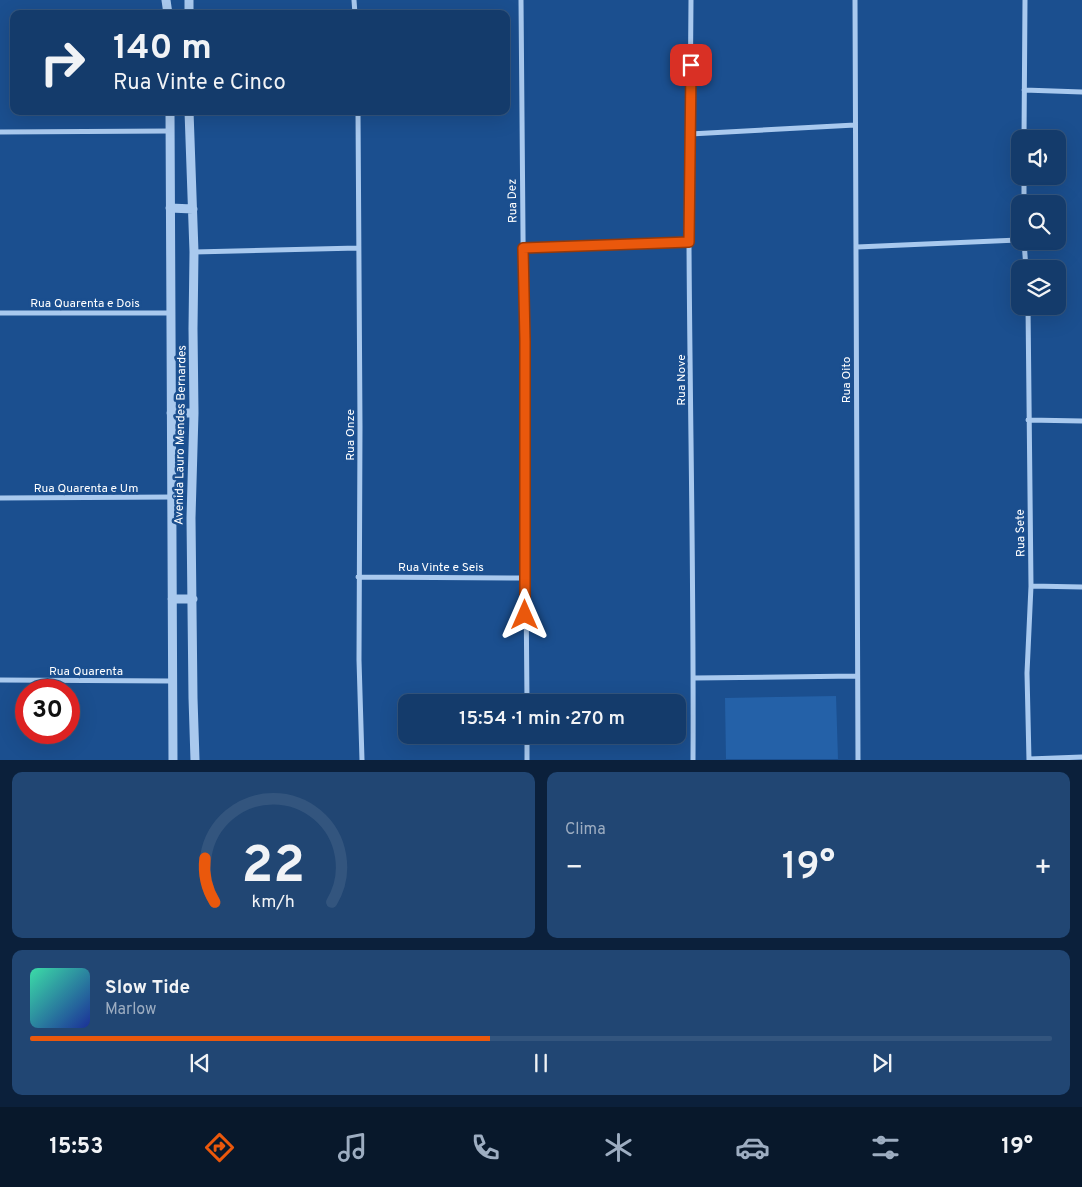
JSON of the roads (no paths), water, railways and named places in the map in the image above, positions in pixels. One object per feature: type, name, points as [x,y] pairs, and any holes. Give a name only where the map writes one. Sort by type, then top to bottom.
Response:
[{"type":"street","name":"Rua Dez","points":[[521,0],[527,694]]},
{"type":"street","name":"Rua Nove","points":[[691,0],[689,242],[694,678],[693,760]]},
{"type":"street","name":"Rua Oito","points":[[855,0],[858,760]]},
{"type":"street","points":[[1024,130],[1025,0]]},
{"type":"street","points":[[1024,90],[1082,92]]},
{"type":"street","name":"Avenida Lauro Mendes Bernardes","points":[[170,115],[171,681],[173,760]]},
{"type":"street","name":"Avenida Lauro Mendes Bernardes","points":[[189,115],[194,252],[194,413],[191,518],[195,760]]},
{"type":"street","name":"Rua Onze","points":[[358,115],[360,426],[358,577],[362,760]]},
{"type":"street","points":[[690,134],[855,125]]},
{"type":"street","points":[[0,132],[169,132]]},
{"type":"street","points":[[170,208],[193,209]]},
{"type":"street","points":[[857,247],[1011,240]]},
{"type":"street","points":[[523,248],[689,242]]},
{"type":"street","points":[[194,252],[358,248]]},
{"type":"street","name":"Rua Quarenta e Dois","points":[[0,313],[170,313]]},
{"type":"street","name":"Rua Sete","points":[[1028,315],[1031,586],[1028,673],[1029,759]]},
{"type":"street","points":[[171,413],[194,413]]},
{"type":"street","points":[[1028,420],[1082,421]]},
{"type":"street","name":"Rua Quarenta e Um","points":[[0,498],[172,497]]},
{"type":"street","name":"Rua Vinte e Seis","points":[[358,577],[525,578]]},
{"type":"street","points":[[1031,586],[1082,587]]},
{"type":"street","points":[[172,599],[193,599]]},
{"type":"street","points":[[694,678],[857,676]]},
{"type":"street","name":"Rua Quarenta","points":[[0,680],[171,681]]},
{"type":"street","points":[[527,744],[527,760]]},
{"type":"street","points":[[1029,759],[1082,758]]}]
